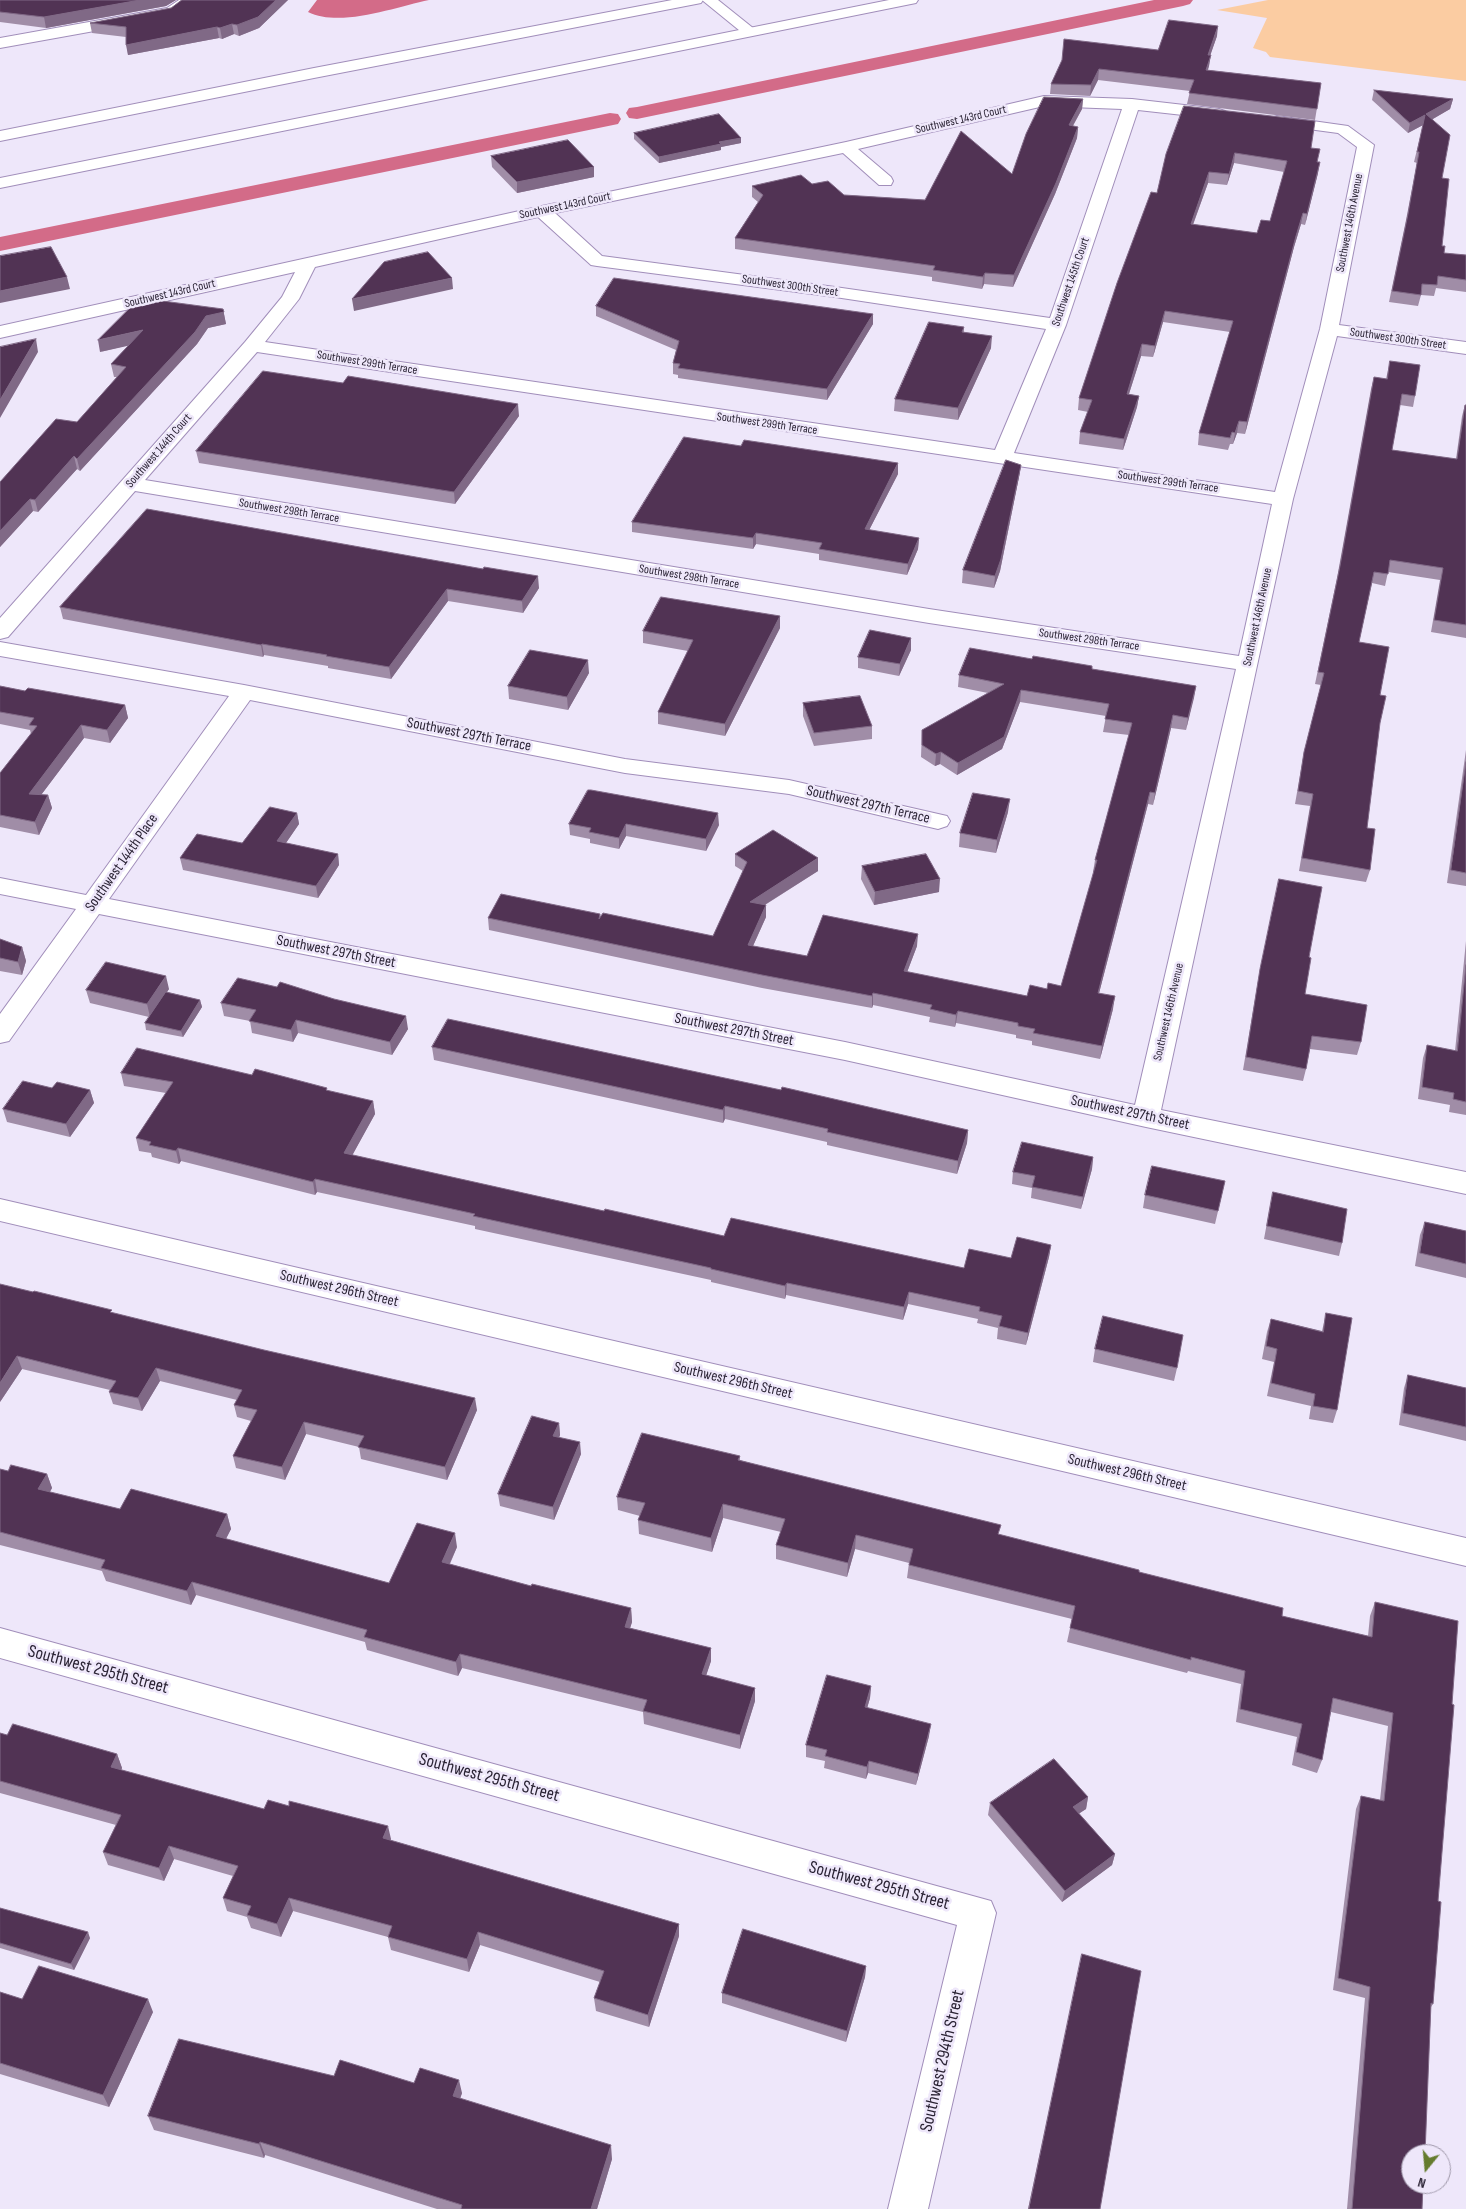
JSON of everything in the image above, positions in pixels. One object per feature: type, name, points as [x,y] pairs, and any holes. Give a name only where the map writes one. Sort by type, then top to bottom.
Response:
[{"type":"main road","points":[[0,43],[172,12],[189,0]]},
{"type":"main road","points":[[0,136],[314,73],[696,0]]},
{"type":"main road","points":[[709,0],[750,32]]},
{"type":"main road","points":[[0,183],[911,0]]},
{"type":"main road","name":"Southwest 143rd Court","points":[[0,332],[542,211],[846,147],[1044,101],[1132,104],[1237,116]]},
{"type":"main road","name":"Southwest 145th Court","points":[[1002,458],[1056,325],[1132,104]]},
{"type":"main road","name":"Southwest 146th Avenue","points":[[1146,1117],[1283,500],[1330,329],[1366,145],[1342,128],[1266,120]]},
{"type":"main road","points":[[846,147],[885,181]]},
{"type":"main road","name":"Southwest 300th Street","points":[[542,211],[597,261],[835,292],[1056,325]]},
{"type":"main road","name":"Southwest 144th Court","points":[[0,632],[252,346],[290,299],[309,262]]},
{"type":"main road","name":"Southwest 300th Street","points":[[1330,329],[1466,348]]},
{"type":"main road","name":"Southwest 299th Terrace","points":[[252,346],[1283,500]]},
{"type":"main road","name":"Southwest 298th Terrace","points":[[130,484],[929,616],[1248,664]]},
{"type":"main road","name":"Southwest 297th Terrace","points":[[0,649],[244,692],[625,766],[789,787],[938,821]]},
{"type":"main road","name":"Southwest 144th Place","points":[[0,1034],[244,692]]},
{"type":"main road","name":"Southwest 297th Street","points":[[0,886],[845,1051],[1146,1117],[1466,1183]]},
{"type":"main road","name":"Southwest 296th Street","points":[[0,1210],[1466,1552]]},
{"type":"main road","name":"Southwest 295th Street","points":[[0,1643],[978,1913]]},
{"type":"main road","name":"Southwest 294th Street","points":[[908,2209],[978,1913]]},
{"type":"shaded area","points":[[317,0],[429,0],[368,15],[336,18],[308,12]]},
{"type":"shaded area","points":[[1268,0],[1466,0],[1466,81],[1270,57],[1266,52],[1253,48],[1267,18],[1217,10]]},
{"type":"building","points":[[0,0],[140,0],[44,17],[0,12]]},
{"type":"building","points":[[182,0],[276,0],[258,17],[237,25],[232,24],[220,28],[217,27],[126,45],[126,27],[90,23],[171,8]]},
{"type":"building","points":[[1169,20],[1218,26],[1208,55],[1211,55],[1206,70],[1321,83],[1317,109],[1189,93],[1194,80],[1099,69],[1091,85],[1051,84],[1062,60],[1064,39],[1158,50]]},
{"type":"building","points":[[1374,90],[1453,99],[1426,114],[1450,135],[1442,178],[1449,179],[1442,246],[1445,246],[1444,253],[1466,255],[1466,280],[1438,276],[1437,285],[1422,284],[1421,295],[1392,291],[1408,214],[1419,152],[1417,152],[1425,115],[1410,123]]},
{"type":"building","points":[[1044,97],[1083,99],[1069,125],[1078,127],[1056,183],[1014,275],[985,273],[983,277],[933,270],[935,266],[735,238],[763,195],[752,186],[801,175],[812,184],[828,181],[844,195],[925,200],[961,131],[1012,174],[1026,134]]},
{"type":"building","points":[[1184,106],[1315,121],[1311,148],[1320,149],[1317,162],[1320,162],[1307,214],[1303,213],[1296,236],[1247,422],[1239,421],[1235,433],[1232,432],[1230,438],[1199,433],[1233,321],[1165,311],[1155,346],[1142,344],[1127,394],[1139,396],[1124,439],[1080,432],[1092,400],[1079,398],[1117,283],[1151,192],[1157,193],[1166,154]],"holes":[[[1235,153],[1287,161],[1270,221],[1261,220],[1257,233],[1191,224],[1209,172],[1229,174]]]},
{"type":"building","points":[[719,114],[741,138],[659,157],[634,133]]},
{"type":"building","points":[[568,140],[594,167],[517,182],[491,156]]},
{"type":"building","points":[[51,247],[67,277],[0,291],[0,256]]},
{"type":"building","points":[[428,252],[452,278],[352,299],[384,262]]},
{"type":"building","points":[[614,278],[873,314],[827,389],[678,368],[680,364],[673,363],[679,341],[596,306]]},
{"type":"building","points":[[140,298],[223,309],[224,312],[206,316],[195,332],[77,459],[74,456],[35,500],[30,499],[0,531],[0,482],[56,419],[77,422],[126,367],[111,364],[143,330],[98,340]]},
{"type":"building","points":[[929,322],[964,327],[962,332],[992,336],[958,408],[895,399]]},
{"type":"building","points":[[36,339],[0,400],[0,347]]},
{"type":"building","points":[[1390,361],[1420,365],[1415,396],[1402,394],[1392,450],[1457,459],[1466,405],[1466,625],[1434,620],[1443,568],[1390,560],[1388,574],[1374,572],[1359,642],[1389,647],[1380,695],[1386,696],[1380,723],[1367,828],[1375,829],[1370,870],[1302,858],[1313,794],[1298,791],[1304,752],[1324,673],[1318,672],[1340,566],[1374,377],[1387,379]]},
{"type":"building","points":[[263,371],[343,383],[348,376],[518,404],[454,492],[196,451]]},
{"type":"building","points":[[684,437],[741,446],[744,440],[898,463],[865,529],[919,538],[908,564],[819,549],[822,543],[756,533],[753,538],[632,522]]},
{"type":"building","points":[[1006,460],[1021,465],[1001,559],[995,576],[963,570]]},
{"type":"building","points":[[147,509],[483,569],[484,567],[538,576],[522,601],[447,589],[389,667],[60,607]]},
{"type":"building","points":[[661,597],[780,616],[725,724],[658,712],[693,640],[643,631]]},
{"type":"building","points":[[870,630],[911,638],[900,664],[858,657]]},
{"type":"building","points":[[970,648],[1032,659],[1033,656],[1092,666],[1092,669],[1196,686],[1188,718],[1173,715],[1155,793],[1150,792],[1098,993],[1115,996],[1102,1046],[1033,1033],[1035,1029],[1018,1026],[1018,1023],[958,1011],[956,1015],[930,1009],[932,1005],[873,993],[872,996],[762,975],[488,918],[501,894],[600,914],[599,919],[603,913],[713,936],[747,862],[735,854],[773,830],[818,858],[750,902],[766,905],[748,945],[807,956],[823,915],[918,934],[904,971],[1027,996],[1030,985],[1047,989],[1048,983],[1061,986],[1097,860],[1095,860],[1132,723],[1105,719],[1109,704],[1021,690],[1004,737],[958,763],[941,752],[936,754],[922,745],[922,730],[1004,684],[959,675]]},
{"type":"building","points":[[530,650],[588,660],[567,697],[508,686]]},
{"type":"building","points":[[0,686],[25,691],[28,688],[125,705],[107,730],[81,725],[29,794],[48,795],[35,822],[0,815],[0,773],[37,726],[29,725],[34,718],[0,712]]},
{"type":"building","points":[[860,696],[872,726],[814,733],[803,703]]},
{"type":"building","points":[[1466,762],[1466,873],[1451,870]]},
{"type":"building","points":[[588,790],[718,813],[706,839],[626,824],[619,838],[589,832],[591,828],[569,824]]},
{"type":"building","points":[[973,793],[1010,799],[997,840],[960,833]]},
{"type":"building","points":[[270,807],[297,813],[277,841],[338,854],[316,886],[180,858],[197,834],[242,843]]},
{"type":"building","points":[[926,854],[940,879],[875,892],[862,866]]},
{"type":"building","points":[[1279,879],[1322,887],[1309,957],[1311,958],[1305,994],[1367,1005],[1361,1042],[1312,1036],[1306,1069],[1246,1057],[1260,969]]},
{"type":"building","points":[[0,939],[22,947],[18,962],[0,958]]},
{"type":"building","points":[[106,962],[166,976],[147,1004],[86,990]]},
{"type":"building","points":[[1466,965],[1466,1102],[1453,1099],[1454,1093],[1422,1087],[1427,1045],[1457,1051]]},
{"type":"building","points":[[238,978],[277,987],[280,982],[334,999],[406,1016],[390,1042],[296,1020],[291,1030],[249,1021],[256,1010],[221,1003]]},
{"type":"building","points":[[166,992],[200,1000],[181,1031],[145,1023]]},
{"type":"building","points":[[448,1019],[781,1090],[782,1087],[968,1130],[958,1161],[827,1132],[828,1129],[725,1106],[723,1110],[432,1047]]},
{"type":"building","points":[[137,1048],[252,1075],[255,1069],[327,1088],[326,1090],[373,1101],[344,1153],[604,1211],[605,1209],[724,1236],[731,1218],[964,1268],[969,1249],[1011,1258],[1017,1237],[1051,1245],[1028,1333],[999,1326],[1002,1316],[979,1311],[980,1307],[909,1292],[904,1307],[787,1283],[785,1286],[473,1216],[475,1214],[315,1179],[313,1182],[178,1148],[176,1151],[149,1145],[151,1142],[136,1138],[173,1082],[121,1073]]},
{"type":"building","points":[[23,1081],[52,1088],[57,1082],[90,1090],[66,1124],[3,1109]]},
{"type":"building","points":[[1022,1142],[1093,1157],[1083,1197],[1032,1187],[1035,1176],[1013,1172]]},
{"type":"building","points":[[1152,1166],[1225,1181],[1218,1211],[1145,1195]]},
{"type":"building","points":[[1273,1192],[1347,1209],[1342,1243],[1267,1226]]},
{"type":"building","points":[[1425,1222],[1466,1231],[1466,1264],[1420,1253]]},
{"type":"building","points":[[0,1284],[112,1310],[110,1312],[264,1350],[475,1398],[445,1467],[358,1447],[364,1436],[304,1422],[282,1467],[233,1456],[257,1410],[234,1405],[242,1390],[156,1368],[138,1398],[109,1392],[116,1381],[17,1356],[0,1383]]},
{"type":"building","points":[[1326,1313],[1352,1318],[1337,1410],[1313,1406],[1315,1394],[1271,1383],[1277,1349],[1266,1346],[1271,1319],[1323,1332]]},
{"type":"building","points":[[1103,1316],[1183,1335],[1177,1368],[1095,1349]]},
{"type":"building","points":[[1408,1375],[1466,1388],[1466,1427],[1403,1413]]},
{"type":"building","points":[[532,1416],[559,1423],[553,1436],[580,1442],[553,1507],[498,1494]]},
{"type":"building","points":[[642,1433],[740,1456],[738,1460],[1001,1525],[998,1534],[1283,1608],[1282,1616],[1372,1637],[1375,1602],[1458,1621],[1452,1704],[1454,1705],[1438,1901],[1441,1902],[1433,2004],[1431,2003],[1425,2144],[1401,2144],[1401,2194],[1423,2194],[1422,2209],[1352,2209],[1370,1987],[1338,1978],[1361,1796],[1384,1801],[1393,1713],[1333,1698],[1322,1760],[1296,1752],[1302,1724],[1240,1709],[1245,1671],[1191,1657],[1191,1660],[1070,1628],[1075,1606],[909,1565],[913,1549],[856,1535],[848,1563],[776,1545],[785,1519],[723,1504],[711,1538],[638,1520],[645,1503],[617,1497]]},
{"type":"building","points":[[11,1465],[47,1474],[38,1489],[120,1509],[131,1489],[227,1514],[216,1536],[389,1583],[417,1523],[455,1533],[442,1562],[531,1586],[532,1584],[631,1608],[625,1627],[711,1648],[702,1674],[755,1688],[740,1735],[643,1711],[647,1700],[460,1654],[456,1662],[364,1637],[367,1630],[192,1582],[187,1591],[101,1568],[105,1560],[0,1532],[0,1469],[8,1471]]},
{"type":"building","points":[[827,1675],[871,1686],[865,1707],[931,1724],[918,1774],[869,1761],[867,1767],[825,1756],[827,1750],[806,1745]]},
{"type":"building","points":[[13,1724],[117,1754],[111,1767],[264,1809],[268,1800],[289,1806],[289,1801],[388,1826],[383,1838],[679,1924],[648,2015],[594,1998],[604,1971],[478,1932],[467,1959],[388,1937],[392,1926],[289,1898],[277,1924],[247,1915],[251,1906],[223,1898],[238,1866],[169,1846],[159,1868],[103,1852],[121,1815],[0,1781],[0,1733],[7,1735]]},
{"type":"building","points":[[1054,1759],[1088,1797],[1073,1807],[1115,1854],[1065,1891],[990,1803]]},
{"type":"building","points":[[0,1908],[88,1932],[71,1964],[0,1943]]},
{"type":"building","points":[[743,1929],[866,1966],[847,2031],[722,1993]]},
{"type":"building","points":[[1082,1954],[1141,1971],[1100,2209],[1029,2209]]},
{"type":"building","points":[[39,1966],[148,1999],[103,2095],[0,2063],[0,1992],[22,1999]]},
{"type":"building","points":[[179,2039],[334,2076],[340,2060],[414,2083],[420,2068],[459,2080],[453,2096],[611,2145],[591,2209],[461,2209],[462,2205],[260,2142],[259,2144],[148,2116]]},
{"type":"waterway","points":[[637,113],[1183,0]]},
{"type":"waterway","points":[[0,244],[610,119]]}]
